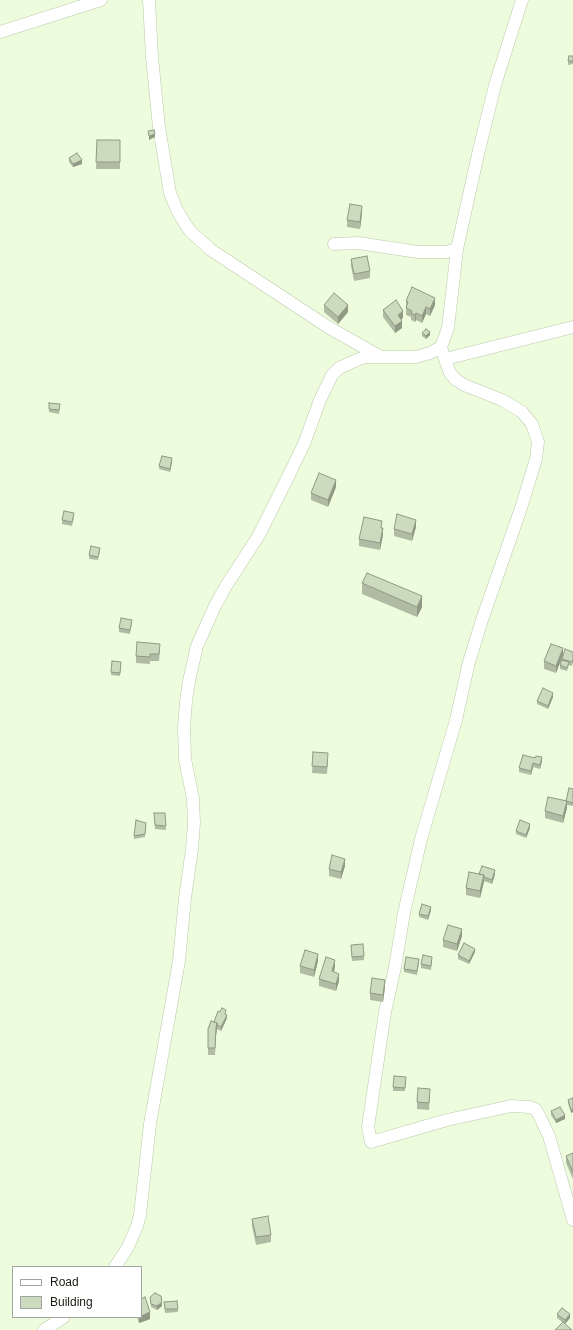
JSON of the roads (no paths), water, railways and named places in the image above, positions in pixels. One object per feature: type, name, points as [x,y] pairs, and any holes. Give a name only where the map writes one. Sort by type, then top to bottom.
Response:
[{"type":"street","points":[[0,32],[101,0]]},
{"type":"street","points":[[149,0],[152,57],[160,135],[170,193],[184,222],[190,231],[211,250],[304,312],[380,357]]},
{"type":"street","points":[[522,0],[490,103],[457,249],[448,328],[441,347],[450,373],[456,380],[464,385],[502,400],[522,412],[532,424],[538,442],[536,459],[469,662],[456,720],[421,839],[404,913],[395,967],[384,1012],[368,1127],[371,1142],[447,1120],[511,1106],[530,1107],[539,1115],[549,1136],[573,1220]]},
{"type":"street","points":[[334,244],[358,243],[418,252],[446,252],[457,249]]},
{"type":"street","points":[[444,359],[573,327]]},
{"type":"street","points":[[116,1266],[128,1247],[137,1226],[140,1214],[150,1124],[179,961],[194,823],[193,799],[185,759],[185,714],[189,681],[197,646],[215,606],[259,535],[284,485],[304,444],[320,400],[332,375],[339,368],[351,361],[366,357],[409,357],[424,355],[441,347]]},
{"type":"street","points":[[44,1330],[62,1318]]}]
